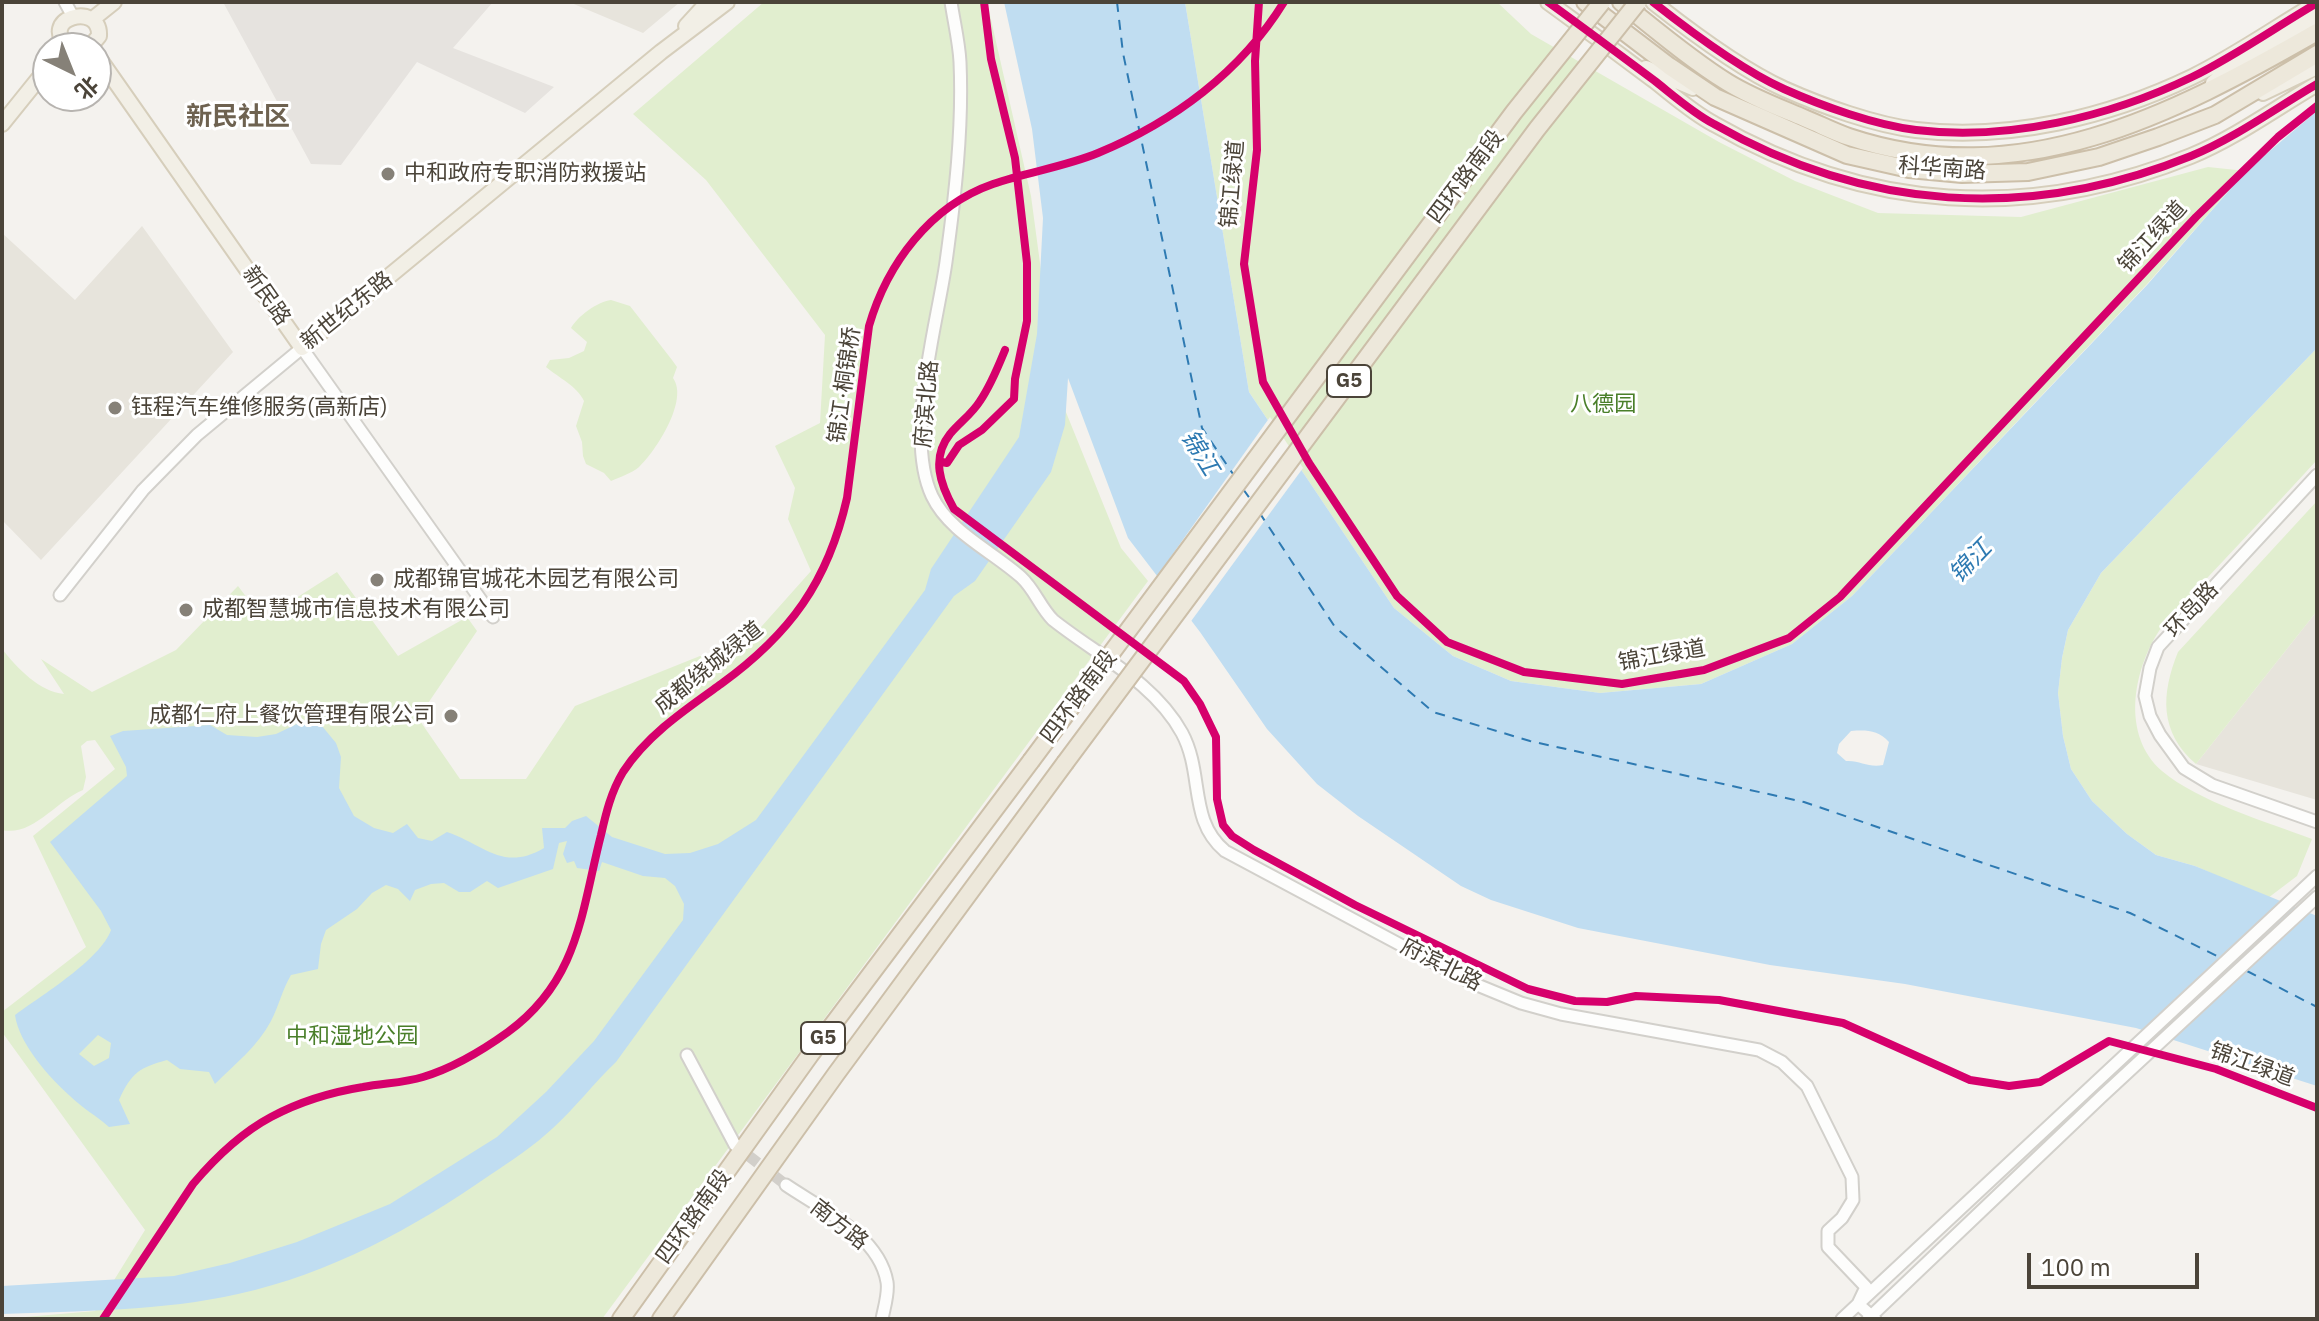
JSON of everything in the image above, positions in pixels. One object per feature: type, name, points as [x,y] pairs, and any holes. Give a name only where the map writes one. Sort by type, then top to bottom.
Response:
[{"type":"highway","name":"科华南路","points":[[1585,2],[1715,97],[1847,155],[1909,169],[1962,174],[2028,172],[2099,157],[2215,115],[2317,54]]},
{"type":"highway","name":"四环路南段","points":[[621,1319],[810,1055],[1514,112],[1602,2]]},
{"type":"highway","name":"科华南路","points":[[1621,2],[1728,83],[1774,106],[1849,137],[1907,151],[1975,157],[2037,151],[2083,142],[2138,124],[2317,32]]},
{"type":"highway","name":"四环路南段","points":[[661,1319],[836,1074],[1065,763],[1537,129],[1638,2]]},
{"type":"main road","points":[[94,18],[114,2]]},
{"type":"main road","name":"新世纪东路","points":[[661,52],[708,2]]},
{"type":"main road","name":"新世纪东路","points":[[302,348],[661,52],[727,2]]},
{"type":"main road","points":[[1548,2],[1710,123],[1764,152],[1804,168],[1893,193],[1954,199],[2027,197],[2149,171],[2194,154],[2317,84]]},
{"type":"main road","points":[[1653,2],[1695,36],[1783,89],[1858,116],[1914,130],[1979,134],[2062,122],[2135,100],[2193,76],[2317,3]]},
{"type":"main road","points":[[60,32],[68,8],[94,18],[99,32]]},
{"type":"main road","points":[[2202,93],[2226,72],[2317,17]]},
{"type":"main road","points":[[1627,60],[1715,97]]},
{"type":"main road","points":[[2215,115],[2317,67]]},
{"type":"main road","name":"新民路","points":[[112,77],[302,348]]},
{"type":"main road","points":[[2,124],[32,87]]},
{"type":"street","name":"府滨北路","points":[[951,2],[960,60],[959,150],[921,440],[925,477],[932,497],[953,525],[1034,589],[1043,610],[1053,620],[1132,678],[1168,713],[1189,752],[1205,826],[1212,840],[1225,851],[1470,982],[1521,1003],[1561,1014],[1759,1050],[1782,1062],[1807,1086],[1852,1177],[1853,1200],[1842,1218],[1828,1231],[1828,1247],[1866,1287],[1858,1304]]},
{"type":"street","name":"新世纪东路","points":[[60,595],[143,490],[197,435],[302,348]]},
{"type":"street","name":"新民路","points":[[302,348],[493,617]]},
{"type":"street","name":"环岛路","points":[[2317,475],[2158,647],[2145,696],[2150,716],[2160,735],[2184,768],[2212,785],[2317,822]]},
{"type":"street","points":[[1842,1319],[2315,878]]},
{"type":"street","points":[[1858,1304],[1871,1318],[2317,897]]},
{"type":"street","points":[[687,1055],[735,1145]]},
{"type":"street","name":"南方路","points":[[786,1185],[860,1236],[879,1259],[887,1284],[882,1319]]},
{"type":"shaded area","points":[[223,2],[493,2],[453,48],[554,87],[525,113],[417,62],[341,165],[311,164]]},
{"type":"shaded area","points":[[569,2],[680,2],[643,33]]},
{"type":"shaded area","points":[[142,226],[233,352],[41,560],[2,520],[2,233],[75,300]]},
{"type":"shaded area","points":[[2317,611],[2317,800],[2196,764]]},
{"type":"green space","name":"中和湿地公园","points":[[764,2],[987,2],[1031,196],[1057,390],[1121,548],[1148,581],[602,1319],[2,1319],[95,1311],[145,1230],[2,1032],[2,1012],[86,947],[33,836],[115,769],[95,740],[87,741],[81,746],[86,777],[83,790],[24,828],[2,830],[2,649],[22,671],[46,689],[64,694],[41,659],[92,692],[176,650],[238,586],[263,619],[337,572],[398,656],[467,617],[477,631],[418,718],[460,779],[526,779],[575,706],[700,656],[737,654],[811,571],[788,519],[795,488],[775,446],[820,423],[825,335],[706,180],[633,114]]},
{"type":"green space","name":"八德园","points":[[1185,2],[1497,2],[1531,34],[1719,142],[1795,181],[1878,213],[2021,217],[2208,167],[2246,171],[2148,283],[1852,596],[1792,644],[1701,684],[1600,693],[1511,681],[1453,656],[1394,608],[1249,392]]},
{"type":"green space","points":[[611,300],[630,306],[677,367],[673,378],[677,399],[674,412],[654,449],[639,467],[611,481],[604,473],[586,464],[583,456],[576,426],[584,401],[572,387],[546,367],[550,360],[569,358],[584,351],[587,342],[571,328],[588,310]]},
{"type":"green space","points":[[2317,348],[2317,460],[2164,624],[2143,665],[2135,702],[2141,740],[2162,771],[2214,802],[2312,839],[2297,876],[2268,898],[2195,866],[2156,855],[2127,834],[2092,801],[2071,769],[2058,693],[2068,630],[2101,573]]},
{"type":"green space","points":[[2317,501],[2317,611],[2196,764],[2175,739],[2167,712],[2168,683],[2178,652]]},
{"type":"water","name":"锦江","points":[[1004,2],[1185,2],[1249,392],[1394,608],[1453,656],[1511,681],[1600,693],[1701,684],[1792,644],[1852,596],[2148,284],[2246,171],[2317,111],[2317,348],[2101,573],[2068,630],[2058,693],[2071,769],[2092,801],[2127,834],[2156,855],[2195,866],[2317,916],[2317,1086],[2136,1028],[1905,984],[1770,965],[1578,928],[1491,900],[1461,886],[1358,816],[1317,784],[1267,729],[1200,632],[1128,538],[1068,378],[1065,425],[1051,472],[975,581],[954,596],[616,1062],[546,1135],[461,1195],[401,1231],[338,1262],[272,1285],[181,1304],[2,1314],[2,1286],[174,1276],[297,1242],[390,1204],[497,1137],[546,1092],[594,1041],[683,920],[684,904],[675,886],[665,878],[643,876],[602,862],[599,871],[577,868],[574,861],[567,863],[563,854],[567,841],[559,843],[553,869],[498,888],[487,881],[470,892],[459,892],[444,883],[431,884],[415,890],[410,901],[398,889],[386,885],[326,930],[318,969],[291,975],[260,1039],[215,1084],[209,1072],[180,1069],[167,1060],[150,1066],[137,1072],[119,1100],[130,1124],[109,1127],[44,1070],[22,1037],[15,1015],[83,965],[111,930],[101,911],[50,842],[127,776],[126,767],[110,736],[123,731],[210,725],[227,735],[257,737],[276,734],[297,724],[322,726],[336,743],[341,757],[339,788],[354,816],[374,828],[393,833],[407,824],[418,838],[432,841],[447,832],[505,857],[530,855],[544,848],[542,828],[565,828],[572,821],[586,816],[612,837],[665,854],[690,853],[718,844],[756,820],[925,590],[931,569],[1019,437],[1037,334],[1043,218],[1032,129]],"holes":[[[1851,731],[1872,732],[1889,742],[1883,765],[1846,761],[1837,753],[1839,744]],[[98,1035],[111,1043],[109,1058],[94,1066],[79,1054]]]},
{"type":"pier","points":[[1270,417],[1303,468],[1189,624],[1155,579]]},
{"type":"ferry route","points":[[1117,2],[1123,53],[1202,428],[1235,477]]},
{"type":"ferry route","points":[[1243,489],[1251,500]]},
{"type":"ferry route","points":[[1259,512],[1335,627],[1433,712],[1530,741],[1804,802],[2130,913],[2223,959]]},
{"type":"ferry route","points":[[2247,971],[2317,1007]]},
{"type":"tunnel","points":[[736,1146],[786,1185]]},
{"type":"cycle path","points":[[942,462],[947,463],[959,445],[982,430],[1014,399],[1027,321],[1027,263],[1015,158],[991,59],[984,2]]},
{"type":"cycle path","name":"锦江绿道","points":[[1259,2],[1255,61],[1257,150],[1244,264],[1263,382],[1309,463],[1397,596],[1447,642],[1524,672],[1622,684],[1704,670],[1789,638],[1840,597],[2196,217],[2278,137],[2317,106]]},
{"type":"cycle path","name":"锦江·桐锦桥","points":[[103,1319],[193,1184],[239,1138],[260,1123],[316,1098],[416,1079],[456,1064],[508,1032],[532,1012],[550,990],[574,943],[607,811],[623,772],[655,734],[767,646],[803,604],[817,581],[839,528],[847,498],[869,326],[887,281],[914,240],[931,222],[970,194],[993,184],[1098,153],[1178,110],[1203,92],[1247,51],[1284,2]]},
{"type":"cycle path","points":[[1548,2],[1699,115],[1771,153],[1830,175],[1889,190],[1948,197],[2009,198],[2069,191],[2130,177],[2207,149],[2317,84]]},
{"type":"cycle path","points":[[1653,2],[1733,61],[1784,89],[1883,124],[1951,133],[2022,129],[2058,123],[2127,104],[2208,69],[2317,3]]},
{"type":"cycle path","name":"锦江绿道","points":[[1005,350],[984,395],[944,443],[939,462],[949,500],[954,509],[1184,681],[1200,704],[1216,737],[1217,799],[1223,825],[1232,836],[1254,850],[1355,905],[1528,989],[1575,1001],[1607,1002],[1636,996],[1719,1000],[1843,1023],[1970,1080],[2009,1086],[2040,1082],[2109,1041],[2216,1069],[2317,1108]]},
{"type":"place","name":"中和政府专职消防救援站","points":[[388,174]]},
{"type":"place","name":"钰程汽车维修服务(高新店)","points":[[115,408]]},
{"type":"place","name":"成都锦官城花木园艺有限公司","points":[[377,580]]},
{"type":"place","name":"成都智慧城市信息技术有限公司","points":[[186,610]]},
{"type":"place","name":"成都仁府上餐饮管理有限公司","points":[[451,716]]},
{"type":"district","name":"新民社区","points":[[238,117]]}]
